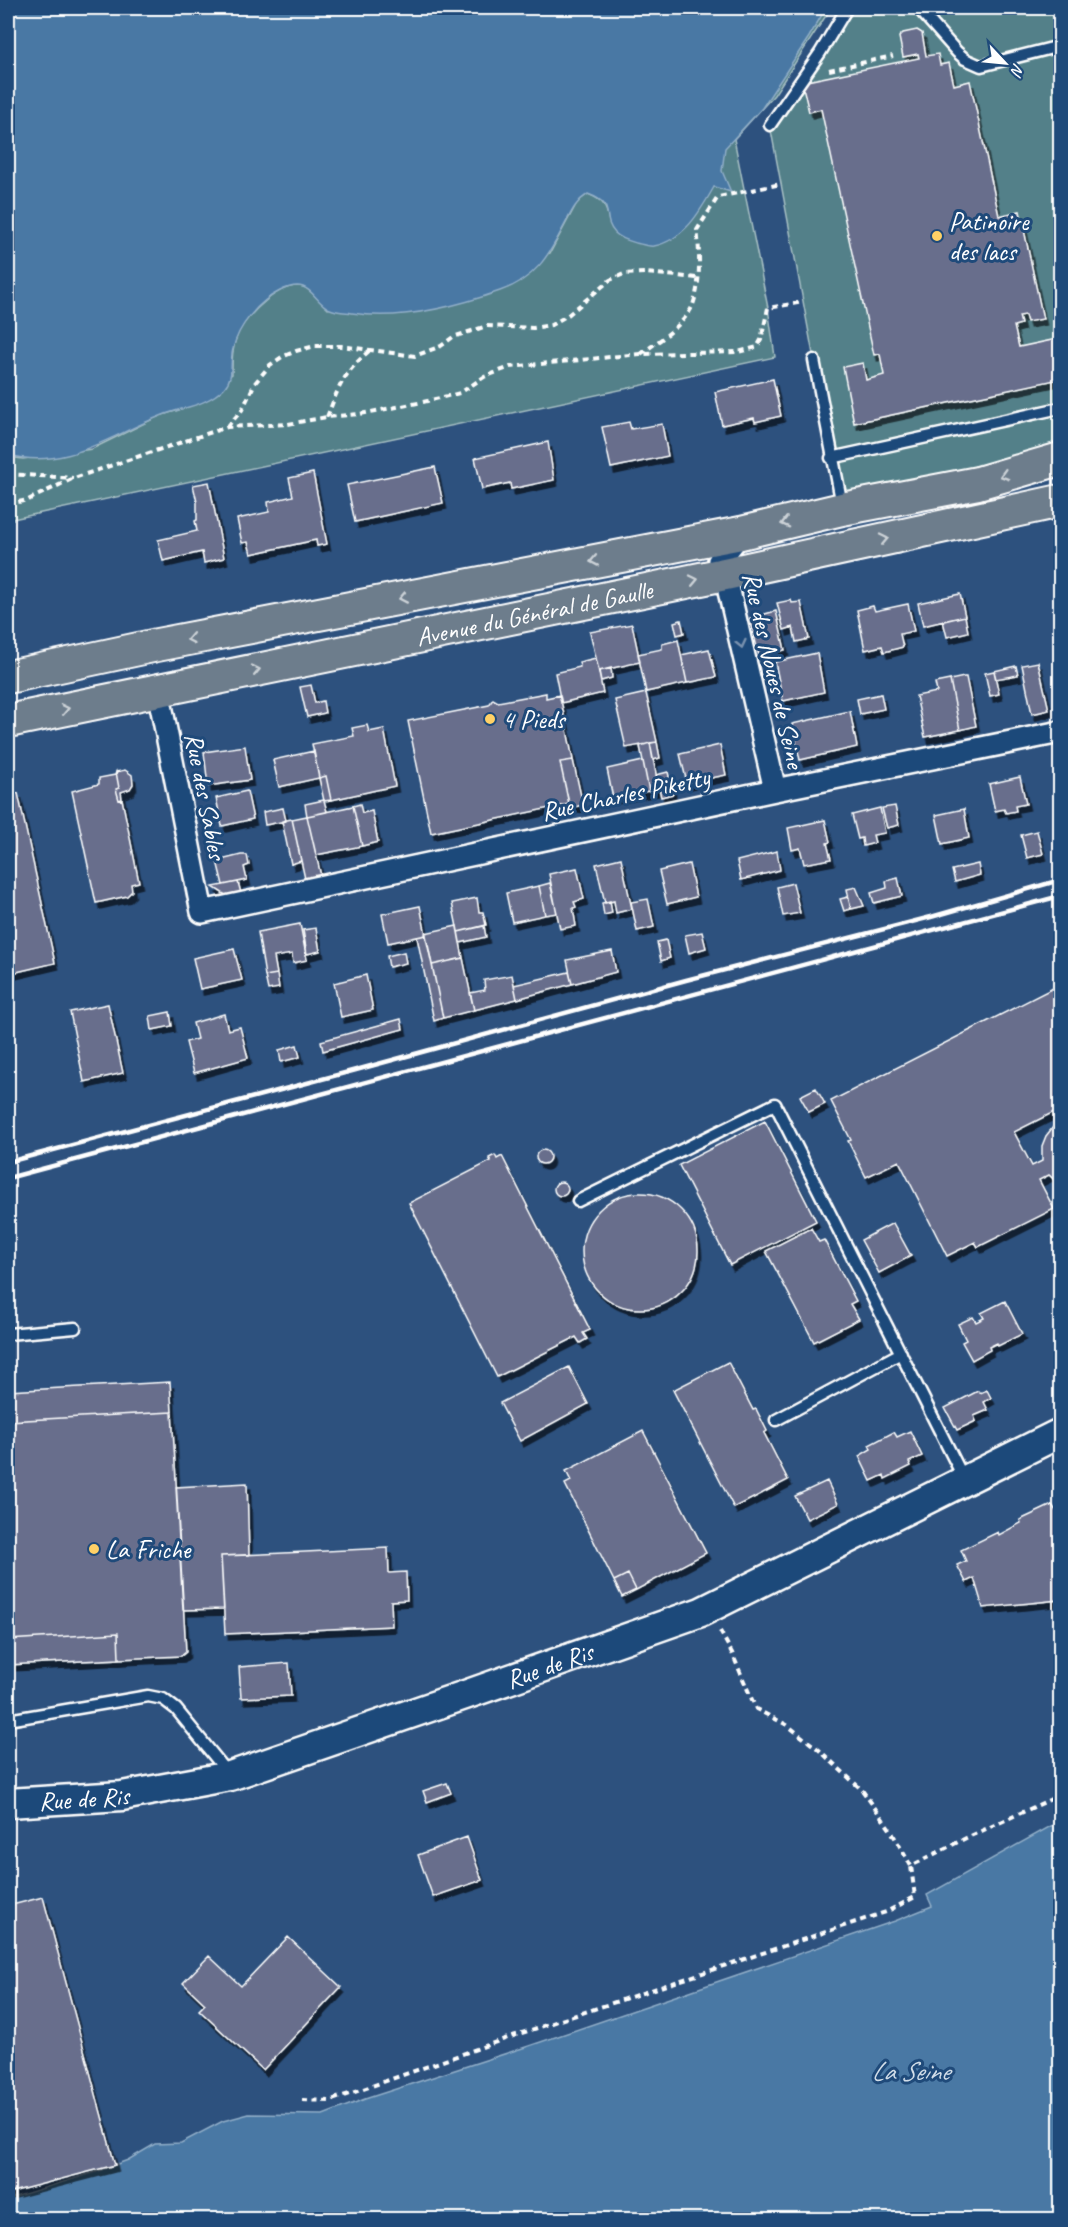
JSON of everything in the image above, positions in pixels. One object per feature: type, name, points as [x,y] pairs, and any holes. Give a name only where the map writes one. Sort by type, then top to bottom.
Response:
[{"type":"main road","name":"Avenue du Général de Gaulle","points":[[8,677],[158,645],[741,533],[842,509],[978,483],[1060,459]]},
{"type":"main road","name":"Avenue du Général de Gaulle","points":[[8,721],[725,573],[1060,501]]},
{"type":"main road","name":"Rue de Ris","points":[[8,1803],[122,1796],[230,1776],[708,1609],[1060,1433]]},
{"type":"street","name":"Rue des Noues de Seine","points":[[741,533],[719,561],[725,573],[775,790]]},
{"type":"street","name":"Rue des Sables","points":[[158,690],[202,912]]},
{"type":"street","name":"Rue Charles Piketty","points":[[202,912],[1060,732]]},
{"type":"lane","points":[[770,125],[820,53],[847,8]]},
{"type":"lane","points":[[918,8],[957,52],[965,59],[981,66],[1060,46]]},
{"type":"lane","points":[[814,360],[842,509]]},
{"type":"lane","points":[[831,458],[1060,408]]},
{"type":"lane","points":[[578,1201],[775,1104],[965,1481]]},
{"type":"lane","points":[[8,1334],[75,1329]]},
{"type":"lane","points":[[776,1420],[901,1353]]},
{"type":"lane","points":[[8,1720],[148,1696],[164,1699],[176,1709],[230,1776]]},
{"type":"path","points":[[803,76],[893,56]]},
{"type":"path","points":[[640,354],[677,327],[691,309],[700,250],[697,230],[718,197],[781,184]]},
{"type":"path","points":[[227,427],[242,410],[255,383],[270,365],[282,357],[315,346],[341,346],[415,356],[441,346],[453,337],[487,326],[533,328],[551,325],[568,315],[610,280],[624,273],[697,278]]},
{"type":"path","points":[[8,504],[28,500],[74,478],[227,427],[288,424],[423,402],[460,393],[484,377],[510,367],[640,354],[738,352],[757,347],[761,340],[768,308],[803,302]]},
{"type":"path","points":[[327,417],[340,382],[351,367],[370,351]]},
{"type":"path","points":[[8,474],[74,478]]},
{"type":"path","points":[[302,2100],[329,2101],[513,2036],[886,1912],[915,1898],[912,1866],[890,1829],[862,1790],[810,1743],[787,1725],[756,1709],[732,1653],[708,1609]]},
{"type":"path","points":[[912,1866],[966,1838],[1060,1795]]},
{"type":"green space","points":[[798,8],[831,8],[774,95],[734,139],[768,308],[775,357],[8,520],[8,457],[23,459],[92,449],[159,416],[179,410],[232,374],[235,343],[242,326],[266,301],[285,289],[295,286],[304,287],[328,309],[550,253],[578,201],[588,194],[603,204],[609,221],[701,182]]},
{"type":"green space","points":[[847,8],[1060,8],[1060,459],[842,509],[770,125]]},
{"type":"water","points":[[8,8],[826,8],[762,108],[725,148],[722,171],[731,192],[714,187],[690,224],[674,238],[665,243],[647,246],[622,238],[611,227],[603,202],[588,194],[571,212],[552,248],[539,266],[523,280],[483,297],[427,311],[370,315],[333,310],[324,306],[305,288],[291,287],[272,295],[250,315],[233,349],[229,379],[217,394],[201,403],[158,417],[86,449],[49,458],[29,458],[8,455]]},
{"type":"water","name":"La Seine","points":[[1060,1821],[1060,2219],[8,2219],[8,2199],[96,2172],[128,2160],[155,2144],[181,2143],[223,2121],[249,2114],[323,2115],[895,1921],[932,1906],[927,1895]]},
{"type":"building","name":"Patinoire des lacs","points":[[917,30],[922,33],[926,56],[938,54],[940,65],[949,63],[954,85],[970,81],[999,216],[1020,211],[1043,319],[1027,322],[1025,315],[1019,316],[1021,324],[1014,326],[1019,347],[1057,339],[1060,379],[854,423],[843,367],[863,363],[866,380],[884,375],[880,354],[874,355],[821,109],[809,112],[803,87],[807,81],[919,58],[918,54],[903,57],[899,37],[903,33]]},
{"type":"building","points":[[773,379],[781,416],[755,422],[754,418],[722,425],[715,392]]},
{"type":"building","points":[[629,422],[631,429],[662,424],[668,456],[611,468],[602,427]]},
{"type":"building","points":[[548,442],[554,480],[511,489],[510,483],[482,489],[475,458]]},
{"type":"building","points":[[435,467],[443,503],[355,522],[347,485]]},
{"type":"building","points":[[313,473],[327,544],[317,546],[316,540],[251,554],[248,542],[242,543],[237,519],[269,512],[268,502],[293,496],[289,478]]},
{"type":"building","points":[[209,482],[224,558],[204,563],[202,552],[163,561],[158,540],[197,531],[195,521],[197,520],[197,502],[193,485]]},
{"type":"building","points":[[960,594],[965,616],[923,626],[918,603]]},
{"type":"building","points":[[791,600],[792,603],[801,602],[809,639],[796,642],[793,627],[784,630],[777,603]]},
{"type":"building","points":[[908,604],[914,631],[900,634],[903,647],[884,652],[882,646],[865,650],[857,610],[873,606],[875,611]]},
{"type":"building","points":[[776,611],[785,650],[759,656],[750,618]]},
{"type":"building","points":[[965,616],[968,632],[947,637],[943,621]]},
{"type":"building","points":[[681,620],[684,633],[677,635],[674,622]]},
{"type":"building","points":[[632,624],[640,662],[599,671],[590,632]]},
{"type":"building","points":[[678,640],[687,683],[646,692],[638,654],[662,649],[662,644]]},
{"type":"building","points":[[709,649],[716,677],[687,683],[681,655]]},
{"type":"building","points":[[817,653],[824,692],[783,701],[775,662]]},
{"type":"building","points":[[596,658],[603,693],[561,703],[555,673],[580,667],[579,662]]},
{"type":"building","points":[[1038,662],[1049,710],[1032,714],[1022,665]]},
{"type":"building","points":[[1016,666],[1018,675],[996,679],[994,671]]},
{"type":"building","points":[[611,668],[612,678],[601,681],[599,671]]},
{"type":"building","points":[[994,671],[999,694],[990,696],[985,673]]},
{"type":"building","points":[[966,677],[976,726],[960,730],[950,680]]},
{"type":"building","points":[[950,680],[960,730],[925,737],[916,696],[937,692],[935,683]]},
{"type":"building","points":[[311,685],[315,703],[323,701],[325,713],[307,717],[300,687]]},
{"type":"building","points":[[546,693],[546,698],[560,695],[573,760],[560,762],[569,804],[431,833],[408,721],[489,705],[493,699],[498,702]]},
{"type":"building","points":[[646,693],[657,742],[626,748],[615,700]]},
{"type":"building","points":[[881,694],[884,709],[860,714],[857,699]]},
{"type":"building","points":[[850,711],[857,747],[800,760],[792,724]]},
{"type":"building","points":[[367,725],[369,732],[384,729],[395,786],[331,800],[326,776],[319,778],[312,744],[354,736],[352,728]]},
{"type":"building","points":[[657,742],[660,758],[653,760],[650,743]]},
{"type":"building","points":[[650,743],[659,789],[649,791],[640,746]]},
{"type":"building","points":[[720,745],[726,775],[687,783],[680,754]]},
{"type":"building","points":[[245,746],[250,780],[208,786],[204,752]]},
{"type":"building","points":[[314,751],[319,778],[279,787],[273,760]]},
{"type":"building","points":[[573,760],[583,805],[570,808],[560,762]]},
{"type":"building","points":[[643,761],[649,791],[613,798],[607,769]]},
{"type":"building","points":[[125,770],[132,775],[133,784],[130,789],[121,792],[122,799],[119,800],[116,789],[119,788],[116,772]]},
{"type":"building","points":[[116,772],[119,788],[116,789],[119,800],[122,799],[139,882],[131,884],[132,891],[127,896],[96,903],[72,791],[99,784],[99,778],[115,775]]},
{"type":"building","points":[[668,772],[673,794],[661,797],[656,775]]},
{"type":"building","points":[[326,776],[331,800],[324,801],[319,778]]},
{"type":"building","points":[[1020,777],[1026,804],[1015,806],[1016,811],[1006,813],[1004,809],[995,811],[989,784]]},
{"type":"building","points":[[247,791],[253,819],[222,826],[216,798]]},
{"type":"building","points":[[18,793],[55,963],[8,974],[8,795]]},
{"type":"building","points":[[324,800],[327,812],[307,816],[305,804]]},
{"type":"building","points":[[360,804],[362,813],[372,811],[378,842],[362,846],[353,806]]},
{"type":"building","points":[[353,806],[362,846],[316,855],[307,816]]},
{"type":"building","points":[[895,806],[899,825],[887,828],[882,808]]},
{"type":"building","points":[[283,808],[286,821],[265,825],[263,812]]},
{"type":"building","points":[[880,808],[885,833],[873,835],[875,843],[863,846],[862,838],[858,839],[852,815]]},
{"type":"building","points":[[964,809],[969,838],[942,844],[936,815]]},
{"type":"building","points":[[307,816],[321,876],[305,879],[292,819]]},
{"type":"building","points":[[292,819],[301,861],[291,864],[282,821]]},
{"type":"building","points":[[825,820],[831,859],[804,864],[800,848],[792,850],[788,828]]},
{"type":"building","points":[[1037,831],[1043,854],[1027,858],[1021,835]]},
{"type":"building","points":[[777,851],[780,870],[741,880],[737,861]]},
{"type":"building","points":[[247,855],[249,865],[244,867],[247,880],[223,885],[217,861]]},
{"type":"building","points":[[621,858],[632,909],[616,913],[614,901],[605,903],[596,864]]},
{"type":"building","points":[[689,864],[696,897],[667,904],[659,871]]},
{"type":"building","points":[[978,864],[980,875],[955,882],[952,870]]},
{"type":"building","points":[[577,868],[584,899],[574,902],[576,926],[560,929],[549,874]]},
{"type":"building","points":[[898,878],[902,896],[874,903],[871,893],[887,888],[886,881]]},
{"type":"building","points":[[238,882],[241,893],[227,896],[213,887]]},
{"type":"building","points":[[550,883],[557,913],[545,915],[539,886]]},
{"type":"building","points":[[793,883],[800,913],[783,916],[777,887]]},
{"type":"building","points":[[539,886],[545,915],[512,922],[506,893]]},
{"type":"building","points":[[856,887],[864,906],[851,909],[847,889]]},
{"type":"building","points":[[848,897],[851,909],[844,911],[840,899]]},
{"type":"building","points":[[477,898],[479,912],[483,912],[486,925],[458,932],[452,903]]},
{"type":"building","points":[[648,899],[654,927],[637,931],[631,902]]},
{"type":"building","points":[[610,901],[612,913],[604,915],[602,903]]},
{"type":"building","points":[[420,906],[426,935],[388,943],[382,914]]},
{"type":"building","points":[[300,924],[307,960],[293,963],[292,954],[274,957],[277,974],[265,976],[258,932]]},
{"type":"building","points":[[457,926],[463,958],[432,965],[425,933]]},
{"type":"building","points":[[484,926],[486,937],[460,943],[458,932]]},
{"type":"building","points":[[316,928],[320,951],[307,954],[303,930]]},
{"type":"building","points":[[702,932],[706,948],[689,953],[685,935]]},
{"type":"building","points":[[426,935],[443,1018],[434,1021],[417,937]]},
{"type":"building","points":[[666,940],[670,958],[661,961],[657,942]]},
{"type":"building","points":[[234,949],[242,980],[200,989],[193,958]]},
{"type":"building","points":[[612,951],[616,972],[572,984],[567,960]]},
{"type":"building","points":[[404,952],[406,963],[389,967],[387,956]]},
{"type":"building","points":[[463,958],[474,1010],[443,1018],[432,965]]},
{"type":"building","points":[[569,972],[572,984],[517,999],[514,985]]},
{"type":"building","points":[[277,974],[279,988],[268,990],[265,976]]},
{"type":"building","points":[[366,975],[373,1010],[341,1017],[334,983]]},
{"type":"building","points":[[512,975],[517,999],[474,1010],[470,993],[485,990],[484,980]]},
{"type":"building","points":[[1059,985],[1060,1109],[1014,1132],[1032,1166],[1042,1161],[1042,1146],[1046,1136],[1053,1127],[1060,1123],[1060,1185],[1049,1175],[1039,1180],[1054,1209],[978,1247],[975,1242],[947,1256],[899,1161],[866,1177],[848,1141],[851,1140],[831,1101]]},
{"type":"building","points":[[108,1004],[123,1073],[84,1082],[70,1012]]},
{"type":"building","points":[[170,1012],[172,1026],[152,1030],[150,1016]]},
{"type":"building","points":[[224,1014],[228,1030],[240,1027],[248,1058],[194,1073],[186,1042],[197,1039],[193,1023]]},
{"type":"building","points":[[401,1019],[403,1029],[323,1051],[321,1041]]},
{"type":"building","points":[[297,1045],[300,1057],[281,1062],[279,1050]]},
{"type":"building","points":[[816,1088],[825,1104],[809,1112],[800,1096]]},
{"type":"building","points":[[765,1121],[816,1221],[730,1265],[679,1165]]},
{"type":"building","points":[[543,1150],[548,1152],[550,1157],[548,1162],[543,1164],[538,1162],[536,1157],[538,1152]]},
{"type":"building","points":[[495,1155],[497,1159],[502,1156],[590,1330],[583,1333],[587,1339],[580,1343],[576,1337],[497,1377],[409,1203],[491,1161],[489,1158]]},
{"type":"building","points":[[561,1182],[566,1184],[568,1189],[566,1194],[561,1196],[556,1194],[554,1189],[556,1184]]},
{"type":"building","points":[[640,1193],[662,1197],[681,1210],[694,1229],[698,1251],[694,1273],[681,1292],[662,1305],[640,1309],[618,1305],[599,1292],[586,1273],[582,1251],[586,1229],[599,1210],[618,1197]]},
{"type":"building","points":[[893,1223],[911,1256],[879,1273],[861,1240]]},
{"type":"building","points":[[811,1228],[819,1242],[824,1240],[856,1301],[850,1304],[859,1319],[814,1342],[766,1251]]},
{"type":"building","points":[[1005,1301],[1022,1334],[998,1346],[997,1343],[989,1347],[990,1350],[972,1360],[962,1342],[966,1340],[958,1324],[973,1317],[976,1322],[984,1318],[981,1313]]},
{"type":"building","points":[[728,1362],[753,1410],[756,1409],[767,1431],[764,1433],[788,1480],[734,1508],[673,1390]]},
{"type":"building","points":[[569,1367],[588,1404],[520,1441],[500,1403]]},
{"type":"building","points":[[170,1382],[172,1412],[8,1421],[8,1391]]},
{"type":"building","points":[[987,1390],[991,1398],[984,1402],[988,1410],[974,1416],[976,1421],[957,1430],[945,1408],[978,1391],[980,1393]]},
{"type":"building","name":"La Friche","points":[[172,1412],[186,1652],[181,1656],[119,1659],[118,1633],[8,1640],[8,1421]]},
{"type":"building","points":[[643,1431],[706,1553],[636,1590],[628,1574],[614,1581],[565,1484],[571,1481],[566,1471]]},
{"type":"building","points":[[910,1431],[922,1456],[909,1462],[911,1466],[885,1479],[884,1475],[871,1481],[859,1456],[871,1449],[869,1445],[894,1432],[897,1437]]},
{"type":"building","points":[[827,1481],[838,1504],[807,1519],[795,1496]]},
{"type":"building","points":[[247,1483],[249,1555],[221,1556],[224,1609],[183,1610],[176,1487]]},
{"type":"building","points":[[1052,1505],[1056,1511],[1060,1510],[1059,1600],[983,1608],[974,1578],[966,1582],[957,1565],[966,1561],[961,1550],[998,1532],[999,1535],[1021,1523],[1020,1520]]},
{"type":"building","points":[[388,1548],[389,1573],[406,1572],[407,1600],[391,1601],[392,1626],[225,1634],[221,1556]]},
{"type":"building","points":[[628,1574],[636,1590],[622,1597],[614,1581]]},
{"type":"building","points":[[118,1633],[119,1659],[8,1665],[8,1640]]},
{"type":"building","points":[[289,1663],[291,1696],[241,1698],[239,1667]]},
{"type":"building","points":[[447,1783],[451,1793],[427,1802],[423,1791]]},
{"type":"building","points":[[467,1837],[482,1880],[433,1897],[418,1855]]},
{"type":"building","points":[[43,1897],[115,2165],[8,2193],[8,1906]]},
{"type":"building","points":[[288,1937],[341,1987],[263,2070],[199,2010],[205,2004],[183,1983],[209,1956],[241,1986]]},
{"type":"railway","points":[[8,1162],[686,980],[931,917],[1060,880]]},
{"type":"railway","points":[[8,1178],[1060,896]]},
{"type":"place","name":"Patinoire des lacs","points":[[937,236]]},
{"type":"place","name":"4 Pieds","points":[[490,719]]},
{"type":"place","name":"La Friche","points":[[94,1549]]}]
